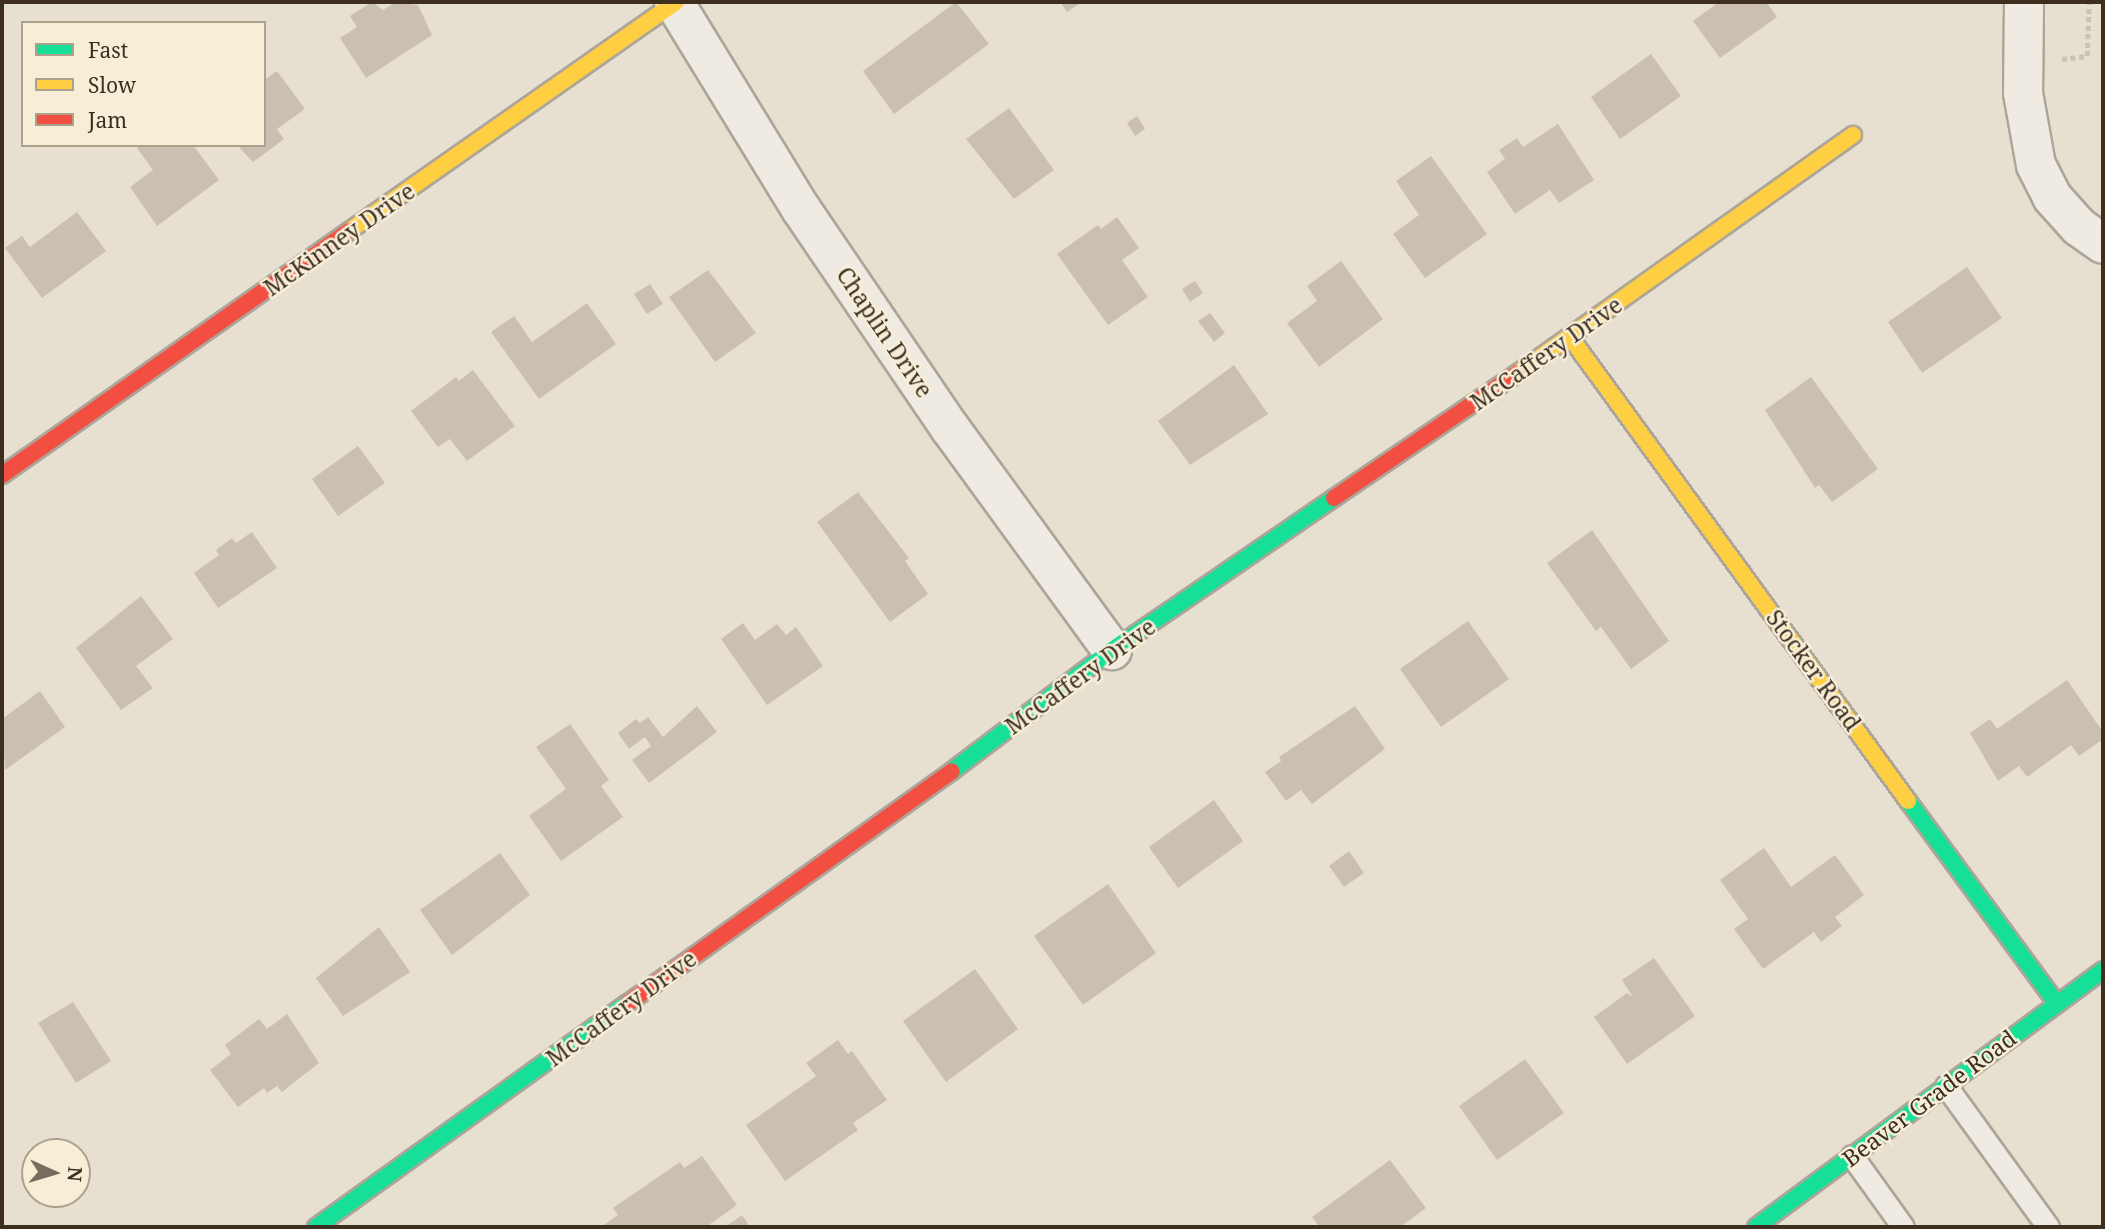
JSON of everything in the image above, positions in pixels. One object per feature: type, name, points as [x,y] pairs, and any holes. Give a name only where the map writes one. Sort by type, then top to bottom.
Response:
[{"type":"street","name":"McKinney Drive","points":[[2,475],[675,2]]},
{"type":"street","name":"Chaplin Drive","points":[[675,2],[801,209],[950,428],[1112,650]]},
{"type":"street","points":[[2024,2],[2023,93],[2036,165],[2052,197],[2079,227],[2103,244]]},
{"type":"street","name":"McCaffery Drive","points":[[316,1227],[949,773],[1112,650],[1570,337],[1853,135]]},
{"type":"street","name":"Stocker Road","points":[[1570,337],[2057,1004]]},
{"type":"street","name":"Beaver Grade Road","points":[[1756,1227],[2103,970]]},
{"type":"lane","points":[[1946,1086],[2048,1227]]},
{"type":"lane","points":[[1852,1156],[1903,1227]]},
{"type":"path","points":[[2058,72],[2058,59],[2087,56],[2089,2]]},
{"type":"building","points":[[372,2],[383,10],[396,2],[418,5],[432,35],[366,78],[340,38],[357,27],[350,16]]},
{"type":"building","points":[[956,2],[989,44],[894,114],[863,71]]},
{"type":"building","points":[[1060,2],[1082,2],[1067,12]]},
{"type":"building","points":[[1719,2],[1766,2],[1777,17],[1720,58],[1693,21]]},
{"type":"building","points":[[1651,54],[1681,96],[1620,139],[1591,97]]},
{"type":"building","points":[[277,71],[305,109],[277,129],[284,139],[253,162],[239,147],[266,147],[266,79]]},
{"type":"building","points":[[1009,108],[1054,170],[1014,199],[966,139]]},
{"type":"building","points":[[1137,116],[1145,129],[1135,136],[1127,123]]},
{"type":"building","points":[[1558,124],[1594,180],[1559,203],[1550,190],[1515,214],[1487,172],[1505,159],[1499,150],[1517,138],[1523,147]]},
{"type":"building","points":[[194,147],[219,180],[157,226],[130,187],[153,170],[137,148]]},
{"type":"building","points":[[1431,156],[1487,234],[1425,278],[1393,234],[1419,215],[1396,181]]},
{"type":"building","points":[[77,212],[106,251],[42,298],[5,248],[22,236],[30,247]]},
{"type":"building","points":[[1117,217],[1139,248],[1122,260],[1148,297],[1108,325],[1057,254],[1098,225],[1101,229]]},
{"type":"building","points":[[1341,261],[1383,319],[1319,367],[1287,323],[1317,301],[1307,286]]},
{"type":"building","points":[[1967,267],[2002,318],[1922,373],[1888,322]]},
{"type":"building","points":[[708,270],[756,333],[715,362],[669,297]]},
{"type":"building","points":[[1195,281],[1203,293],[1190,302],[1182,289]]},
{"type":"building","points":[[650,284],[663,304],[647,314],[634,294]]},
{"type":"building","points":[[587,303],[616,344],[539,399],[491,332],[514,316],[532,342]]},
{"type":"building","points":[[1210,313],[1225,333],[1214,342],[1198,321]]},
{"type":"building","points":[[1234,365],[1268,414],[1190,465],[1158,421]]},
{"type":"building","points":[[473,370],[515,426],[467,461],[450,439],[438,447],[411,411],[456,377],[459,381]]},
{"type":"building","points":[[1811,377],[1878,469],[1832,502],[1819,485],[1815,488],[1765,410]]},
{"type":"building","points":[[358,446],[385,483],[338,516],[312,479]]},
{"type":"building","points":[[858,492],[909,558],[905,561],[928,594],[890,622],[817,522]]},
{"type":"building","points":[[1592,530],[1669,641],[1631,669],[1601,627],[1596,631],[1547,563]]},
{"type":"building","points":[[252,532],[277,568],[218,608],[194,573],[219,555],[216,550],[232,538],[236,543]]},
{"type":"building","points":[[141,596],[173,639],[136,666],[153,688],[121,710],[76,648]]},
{"type":"building","points":[[1468,621],[1509,679],[1441,727],[1400,669]]},
{"type":"building","points":[[743,623],[755,640],[777,624],[786,635],[796,627],[823,666],[767,705],[721,639]]},
{"type":"building","points":[[2067,680],[2103,732],[2103,739],[2079,756],[2071,745],[2027,777],[2019,766],[1998,781],[1970,733],[1990,719],[1997,729]]},
{"type":"building","points":[[40,691],[65,727],[5,770],[2,719]]},
{"type":"building","points":[[697,706],[717,732],[649,783],[632,760],[651,746],[645,737],[629,749],[618,733],[636,719],[640,723],[648,717],[663,737]]},
{"type":"building","points":[[1355,706],[1385,749],[1312,804],[1301,790],[1286,801],[1265,772],[1281,761],[1279,757]]},
{"type":"building","points":[[570,724],[609,780],[601,786],[623,817],[561,861],[529,816],[566,789],[536,747]]},
{"type":"building","points":[[1214,800],[1243,841],[1178,888],[1149,847]]},
{"type":"building","points":[[1764,848],[1791,887],[1835,855],[1864,895],[1835,917],[1842,926],[1821,942],[1814,932],[1763,969],[1734,929],[1748,919],[1720,880]]},
{"type":"building","points":[[1349,851],[1364,873],[1344,887],[1329,866]]},
{"type":"building","points":[[500,853],[530,895],[452,955],[420,910]]},
{"type":"building","points":[[1108,884],[1156,953],[1083,1005],[1034,936]]},
{"type":"building","points":[[379,927],[410,972],[343,1016],[316,978]]},
{"type":"building","points":[[1654,958],[1695,1016],[1627,1064],[1594,1017],[1627,993],[1633,997],[1622,980]]},
{"type":"building","points":[[975,969],[1018,1029],[946,1082],[903,1021]]},
{"type":"building","points":[[73,1002],[111,1061],[76,1083],[38,1023]]},
{"type":"building","points":[[287,1014],[319,1063],[282,1092],[277,1086],[267,1093],[264,1088],[238,1107],[210,1070],[231,1054],[225,1045],[259,1019],[267,1029]]},
{"type":"building","points":[[838,1040],[848,1054],[852,1051],[887,1100],[853,1123],[858,1130],[785,1181],[746,1125],[816,1076],[806,1063]]},
{"type":"building","points":[[1525,1059],[1564,1113],[1497,1160],[1459,1106]]},
{"type":"building","points":[[702,1156],[737,1205],[706,1227],[601,1227],[618,1215],[613,1208],[680,1162],[684,1168]]},
{"type":"building","points":[[1390,1160],[1426,1208],[1400,1227],[1319,1227],[1312,1217]]},
{"type":"building","points":[[742,1215],[750,1227],[725,1227]]},
{"type":"traffic: fast","points":[[952,771],[1112,650],[1334,498]]},
{"type":"traffic: fast","points":[[1908,801],[2057,1004]]},
{"type":"traffic: fast","points":[[1756,1227],[2103,970]]},
{"type":"traffic: fast","points":[[316,1227],[628,1003]]},
{"type":"traffic: slow","points":[[349,231],[676,2]]},
{"type":"traffic: slow","points":[[1518,373],[1853,135]]},
{"type":"traffic: slow","points":[[1570,337],[1908,801]]},
{"type":"traffic: jam","points":[[2,475],[349,231]]},
{"type":"traffic: jam","points":[[1334,498],[1518,373]]},
{"type":"traffic: jam","points":[[628,1003],[952,771]]}]
